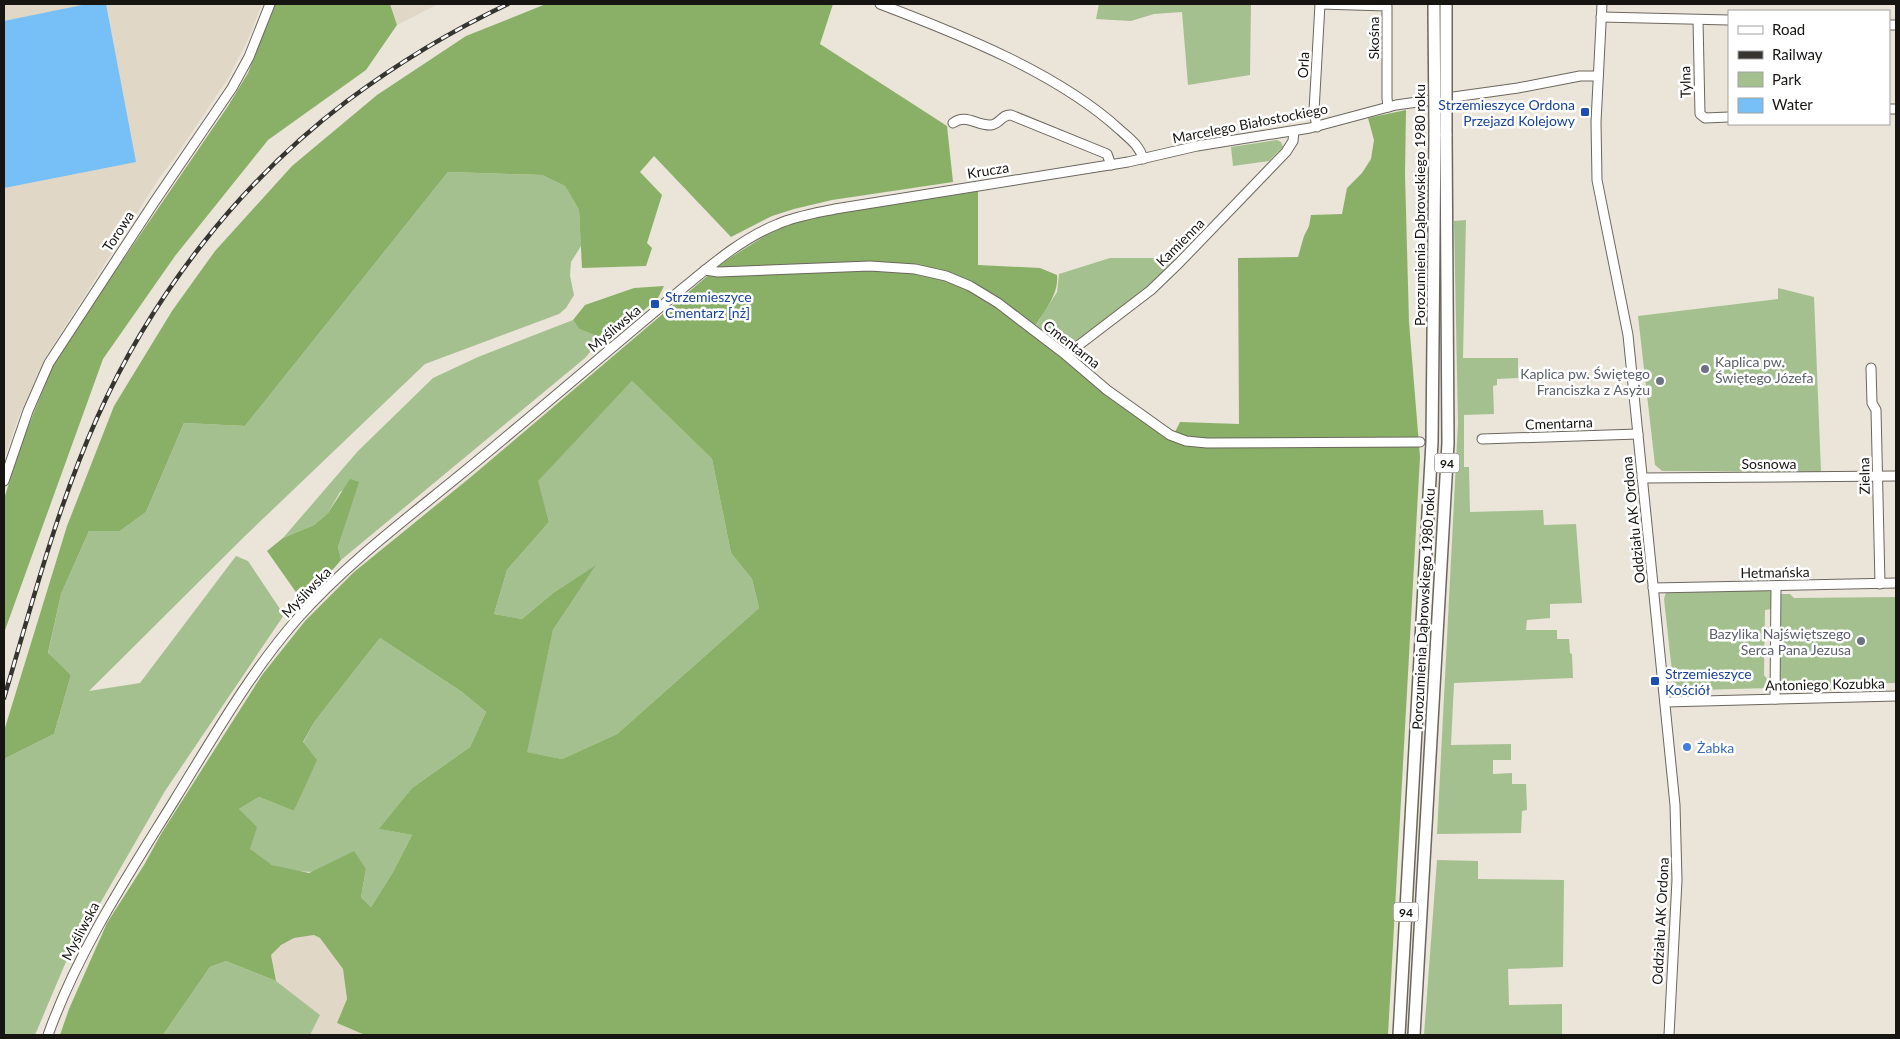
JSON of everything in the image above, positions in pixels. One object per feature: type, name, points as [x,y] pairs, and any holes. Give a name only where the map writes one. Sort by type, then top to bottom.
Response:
[{"type":"main road","name":"Porozumienia Dąbrowskiego 1980 roku","points":[[1414,1035],[1448,442],[1440,134],[1434,4]]},
{"type":"main road","name":"Porozumienia Dąbrowskiego 1980 roku","points":[[1400,1035],[1432,442],[1440,134],[1446,4]]},
{"type":"street","name":"Torowa","points":[[4,481],[28,411],[48,363],[232,88],[249,57],[270,4]]},
{"type":"street","points":[[880,4],[986,48],[1073,94],[1097,110],[1136,144],[1141,151],[1143,159]]},
{"type":"street","name":"Skośna","points":[[1320,4],[1387,6],[1388,107]]},
{"type":"street","name":"Orla","points":[[1317,127],[1314,111],[1320,4]]},
{"type":"street","name":"Oddziału AK Ordona","points":[[1602,4],[1596,150],[1598,180],[1627,327],[1672,773],[1677,846],[1668,1035]]},
{"type":"street","points":[[1601,17],[1728,20]]},
{"type":"street","name":"Tylna","points":[[1698,20],[1700,114],[1705,118],[1728,117]]},
{"type":"street","name":"Marcelego Białostockiego","points":[[1111,165],[1196,146],[1317,127],[1388,107],[1518,88],[1569,78],[1598,76]]},
{"type":"street","points":[[953,123],[956,120],[968,119],[985,124],[993,124],[1004,116],[1011,115],[1107,154],[1111,165]]},
{"type":"street","name":"Kamienna","points":[[1066,355],[1151,290],[1179,263],[1286,152],[1293,141],[1294,131]]},
{"type":"street","name":"Krucza","points":[[705,270],[756,235],[800,216],[850,206],[1111,165]]},
{"type":"street","name":"Cmentarna","points":[[705,270],[718,272],[870,266],[895,267],[929,272],[959,281],[980,292],[1066,355],[1107,390],[1143,417],[1179,439],[1207,443],[1420,442]]},
{"type":"street","name":"Myśliwska","points":[[48,1035],[74,970],[118,890],[240,694],[299,617],[356,562],[705,270]]},
{"type":"street","name":"Zielna","points":[[1872,368],[1872,402],[1876,410],[1880,584]]},
{"type":"street","name":"Cmentarna","points":[[1482,439],[1638,434]]},
{"type":"street","name":"Sosnowa","points":[[1642,478],[1896,476]]},
{"type":"street","name":"Hetmańska","points":[[1653,588],[1896,583]]},
{"type":"street","points":[[1775,699],[1776,586]]},
{"type":"street","name":"Antoniego Kozubka","points":[[1665,702],[1896,696]]},
{"type":"shaded area","points":[[4,4],[262,4],[249,37],[229,77],[158,180],[45,358],[19,416],[4,459]]},
{"type":"shaded area","points":[[390,4],[438,4],[397,25]]},
{"type":"shaded area","points":[[314,935],[320,938],[343,969],[347,999],[337,1023],[365,1035],[310,1035],[320,1015],[276,981],[271,955],[281,945],[294,938]]},
{"type":"green space","points":[[275,4],[390,4],[397,25],[366,70],[268,140],[175,256],[103,359],[4,633],[4,499],[21,444],[56,358],[228,106],[248,73]]},
{"type":"green space","points":[[546,4],[833,4],[820,44],[947,126],[953,182],[832,200],[794,209],[772,216],[731,237],[654,156],[640,172],[662,195],[647,243],[652,248],[646,266],[582,268],[579,210],[565,186],[542,175],[448,172],[245,426],[184,423],[146,512],[120,531],[89,531],[61,594],[48,653],[71,675],[54,734],[4,759],[4,731],[67,526],[114,406],[172,311],[215,251],[292,166],[377,95],[466,36]]},
{"type":"green space","points":[[1099,4],[1251,4],[1250,75],[1188,85],[1182,12],[1154,14],[1131,21],[1096,19]]},
{"type":"green space","points":[[1406,110],[1405,174],[1409,322],[1420,457],[1388,1035],[365,1035],[337,1023],[347,999],[343,969],[320,938],[314,935],[294,938],[281,945],[271,955],[276,981],[226,961],[210,967],[163,1035],[60,1035],[69,1009],[107,923],[262,675],[305,621],[354,572],[472,476],[725,261],[771,232],[803,220],[978,190],[978,265],[1040,268],[1057,275],[1053,297],[1032,331],[1063,354],[1062,358],[1148,425],[1169,437],[1174,434],[1180,422],[1239,424],[1238,258],[1298,257],[1311,215],[1342,214],[1347,188],[1362,173],[1371,159],[1374,140],[1368,118]],"holes":[[[632,381],[712,459],[731,553],[752,579],[759,608],[617,734],[562,759],[527,752],[553,630],[596,565],[553,593],[522,619],[494,614],[507,570],[549,522],[538,481]],[[380,638],[462,692],[486,712],[470,747],[412,788],[379,829],[412,835],[393,872],[371,907],[361,897],[366,869],[354,851],[309,873],[272,865],[250,849],[257,827],[239,809],[259,797],[294,811],[317,760],[303,742],[315,721]]]},
{"type":"green space","points":[[1277,140],[1281,142],[1283,147],[1269,161],[1233,166],[1231,147]]},
{"type":"green space","points":[[448,172],[542,175],[565,186],[579,210],[581,246],[571,262],[570,276],[574,295],[566,308],[559,314],[425,364],[246,535],[89,691],[140,683],[236,556],[248,561],[284,615],[165,791],[65,964],[35,1035],[4,1035],[4,759],[54,734],[71,675],[48,654],[61,594],[89,531],[120,531],[146,512],[184,423],[245,426]]},
{"type":"green space","points":[[1466,220],[1463,358],[1518,358],[1518,378],[1497,379],[1497,385],[1493,386],[1494,414],[1464,415],[1464,467],[1469,467],[1470,512],[1543,510],[1544,525],[1576,524],[1582,603],[1550,604],[1550,618],[1527,620],[1526,630],[1557,630],[1557,639],[1569,639],[1573,678],[1454,683],[1451,745],[1511,744],[1511,760],[1493,760],[1493,774],[1512,773],[1512,784],[1526,784],[1527,810],[1522,811],[1521,833],[1437,834],[1458,423],[1454,221]]},
{"type":"green space","points":[[1110,258],[1174,258],[1177,262],[1150,288],[1066,352],[1033,330],[1057,292],[1059,274]]},
{"type":"green space","points":[[664,286],[658,298],[629,323],[602,338],[579,329],[573,320],[585,305],[634,288]]},
{"type":"green space","points":[[1778,288],[1814,297],[1821,472],[1662,471],[1655,465],[1638,316],[1778,299]]},
{"type":"green space","points":[[573,320],[579,329],[602,338],[585,358],[341,560],[338,547],[358,482],[340,492],[328,513],[314,525],[283,538],[358,451],[433,378],[478,357]]},
{"type":"green space","points":[[632,381],[712,459],[731,553],[752,579],[759,608],[617,734],[562,759],[526,752],[553,630],[595,566],[553,593],[522,619],[494,614],[507,570],[549,522],[537,481]]},
{"type":"green space","points":[[350,479],[359,482],[338,547],[341,560],[322,580],[298,595],[267,551],[283,538],[314,525],[328,513]]},
{"type":"green space","points":[[1771,591],[1772,609],[1765,610],[1764,675],[1767,679],[1771,679],[1771,688],[1698,690],[1698,693],[1676,693],[1664,599],[1666,592]]},
{"type":"green space","points":[[1780,594],[1790,594],[1794,598],[1896,597],[1896,683],[1833,684],[1832,690],[1779,691]]},
{"type":"green space","points":[[380,638],[462,692],[486,712],[470,747],[412,788],[380,829],[412,835],[393,872],[371,907],[361,897],[366,869],[321,872],[290,870],[262,860],[249,847],[239,809],[259,797],[294,811],[316,760],[303,743],[315,721]]},
{"type":"green space","points":[[1437,860],[1478,861],[1478,879],[1564,880],[1563,967],[1508,969],[1509,1005],[1562,1004],[1562,1034],[1424,1035]]},
{"type":"green space","points":[[226,961],[276,981],[320,1015],[310,1035],[163,1035],[210,967]]},
{"type":"water","points":[[87,4],[106,4],[136,162],[4,188],[4,21]]},
{"type":"railway","points":[[4,698],[57,521],[83,452],[119,372],[144,328],[172,285],[235,204],[308,133],[347,101],[405,61],[466,25],[508,4]]},
{"type":"place","name":"Strzemieszyce Ordona Przejazd Kolejowy","points":[[1585,112]]},
{"type":"place","name":"Strzemieszyce Cmentarz [nż]","points":[[655,304]]},
{"type":"place","name":"Kaplica pw. Świętego Józefa","points":[[1705,369]]},
{"type":"place","name":"Kaplica pw. Świętego Franciszka z Asyżu","points":[[1660,381]]},
{"type":"place","name":"Bazylika Najświętszego Serca Pana Jezusa","points":[[1861,641]]},
{"type":"place","name":"Strzemieszyce Kościół","points":[[1655,681]]},
{"type":"place","name":"Żabka","points":[[1687,747]]}]
